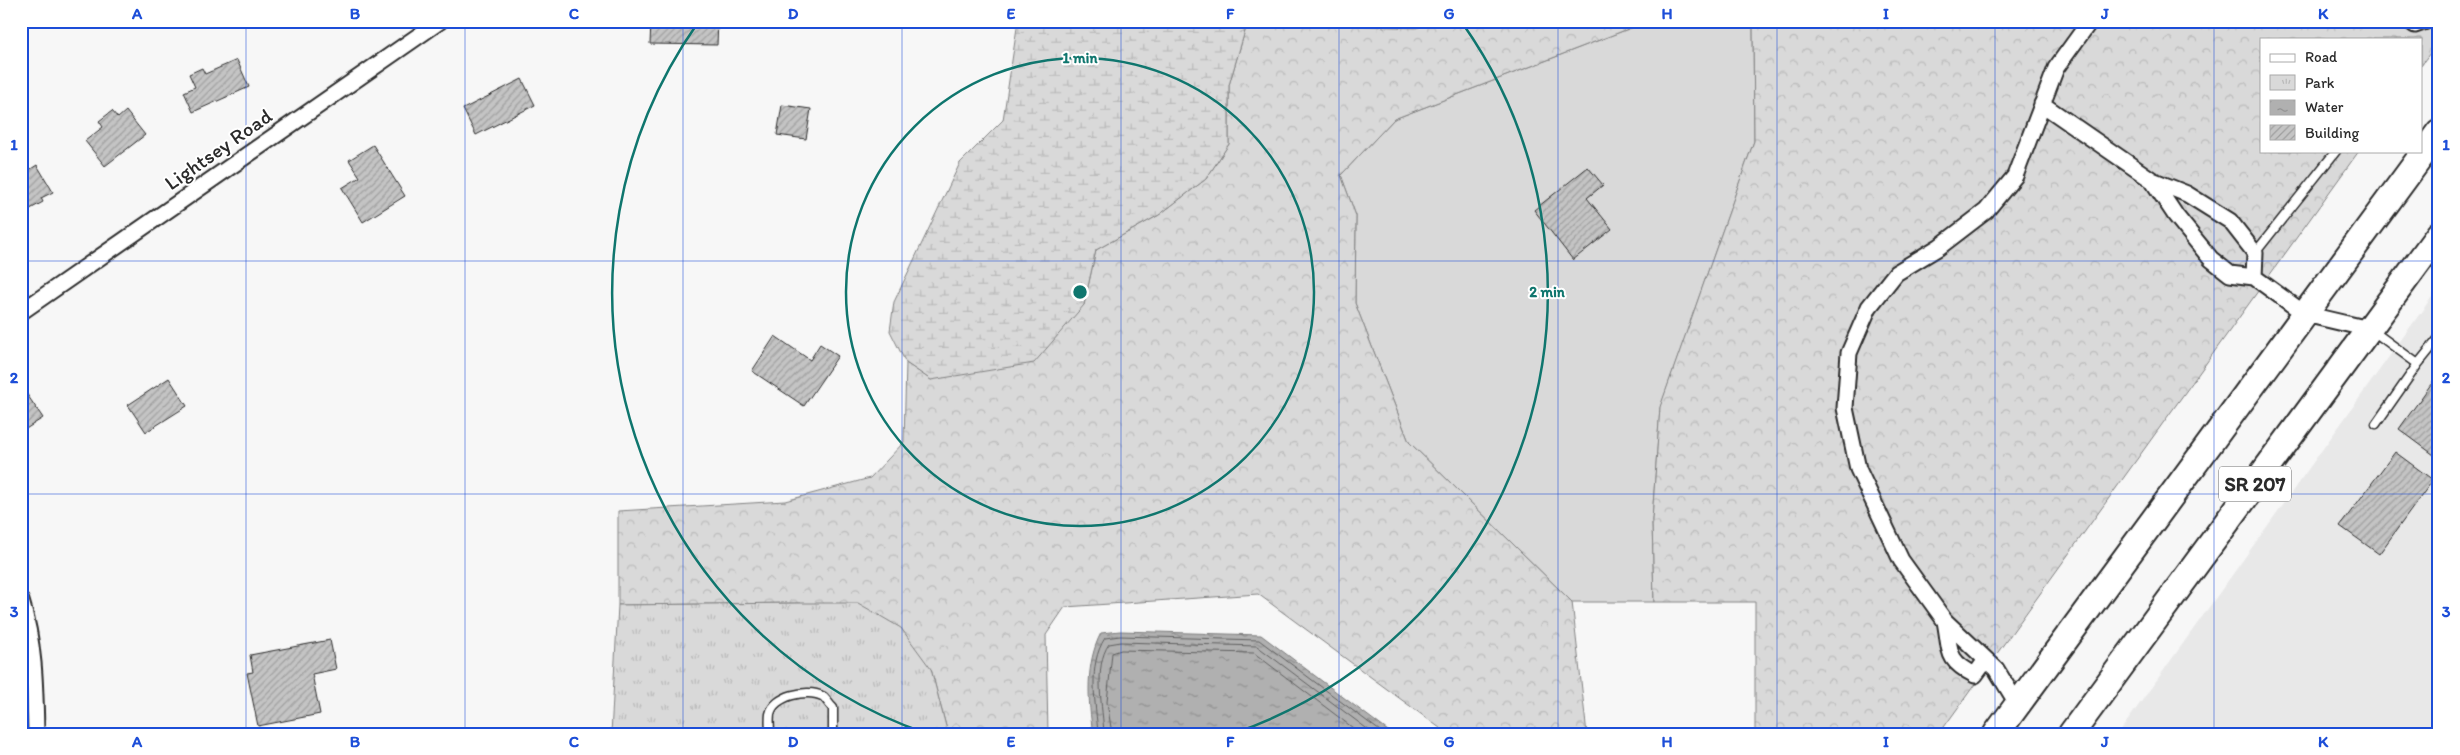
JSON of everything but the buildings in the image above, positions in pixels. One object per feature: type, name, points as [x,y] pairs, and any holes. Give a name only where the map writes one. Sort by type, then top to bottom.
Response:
[{"type":"highway","name":"SR 207","points":[[1996,734],[2439,132]]},
{"type":"highway","name":"SR 207","points":[[2071,734],[2439,234]]},
{"type":"street","name":"Lightsey Road","points":[[21,312],[440,21]]},
{"type":"street","points":[[2018,705],[1996,669],[1945,621],[1901,560],[1858,469],[1845,408],[1849,353],[1870,307],[1896,274],[1939,247],[1986,211],[2014,176],[2056,68],[2090,21]]},
{"type":"street","points":[[2410,21],[2415,24],[2426,21]]},
{"type":"street","points":[[2042,104],[2152,180],[2187,194],[2230,221],[2256,253],[2254,277]]},
{"type":"street","points":[[2152,180],[2176,216],[2211,259],[2230,274],[2254,277],[2304,314],[2369,329]]},
{"type":"street","points":[[21,601],[30,629],[35,662],[36,734]]},
{"type":"street","points":[[1945,621],[1951,656],[1957,666],[1975,674],[1986,660]]},
{"type":"lane","points":[[2256,253],[2335,152]]},
{"type":"lane","points":[[2369,329],[2418,364]]},
{"type":"lane","points":[[2376,424],[2418,364],[2439,338]]},
{"type":"lane","points":[[770,734],[770,712],[780,700],[793,695],[808,694],[822,696],[832,708],[833,734]]},
{"type":"shaded area","points":[[2439,287],[2439,734],[2118,734]]},
{"type":"green space","points":[[1018,21],[1248,21],[1229,85],[1229,144],[1206,179],[1159,215],[1096,250],[1084,305],[1034,363],[931,380],[906,363],[890,331],[894,302],[960,163],[1003,120]]},
{"type":"green space","points":[[1248,21],[1416,28],[1436,21],[1649,21],[1394,119],[1341,175],[1356,216],[1355,303],[1409,442],[1572,602],[1587,734],[1448,734],[1258,594],[1065,607],[1046,635],[1048,734],[948,734],[931,669],[800,603],[618,605],[618,511],[785,501],[870,478],[904,442],[906,363],[931,380],[1084,305],[1096,250],[1159,215],[1206,179],[1229,144],[1229,85]]},
{"type":"green space","points":[[1649,21],[1753,21],[1754,141],[1660,408],[1652,520],[1654,602],[1572,602],[1409,442],[1355,303],[1356,216],[1341,175],[1394,119]]},
{"type":"green space","points":[[1753,21],[2439,21],[2439,41],[2422,64],[2422,38],[2260,38],[2260,152],[2358,152],[1939,734],[1755,734],[1755,602],[1654,602],[1652,520],[1660,407],[1754,141]]},
{"type":"green space","points":[[858,603],[901,628],[931,669],[948,734],[611,734],[618,605]]},
{"type":"water","points":[[1120,631],[1261,635],[1392,734],[1093,734],[1089,695],[1092,657],[1101,633]]}]
